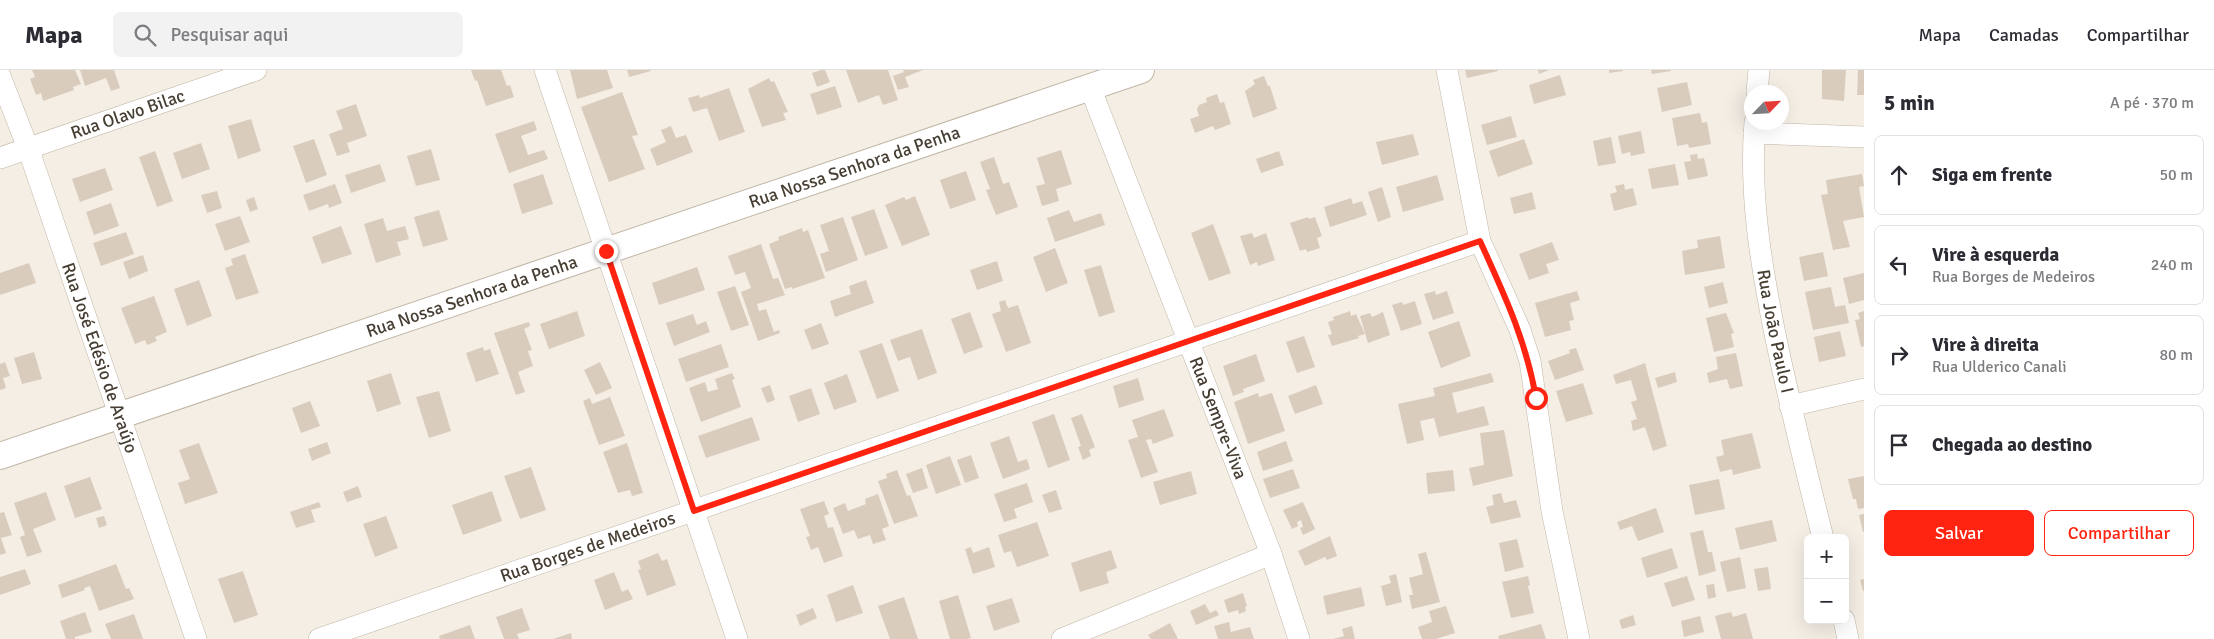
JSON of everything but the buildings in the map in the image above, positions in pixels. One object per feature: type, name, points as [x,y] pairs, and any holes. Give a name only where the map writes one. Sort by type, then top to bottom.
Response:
[{"type":"street","name":"Rua Olavo Bilac","points":[[0,158],[256,70]]},
{"type":"street","points":[[545,70],[737,639]]},
{"type":"street","name":"Rua Nossa Senhora da Penha","points":[[0,456],[1141,70]]},
{"type":"street","points":[[1447,70],[1480,241],[1520,330],[1530,361],[1559,554],[1579,639]]},
{"type":"street","points":[[1758,85],[1759,70]]},
{"type":"street","name":"Rua José Edésio de Araújo","points":[[0,76],[28,148],[196,639]]},
{"type":"street","name":"Rua Sempre-Viva","points":[[1090,87],[1272,554],[1299,639]]},
{"type":"street","name":"Rua João Paulo I","points":[[1754,130],[1759,240],[1790,406],[1822,534]]},
{"type":"street","points":[[1778,130],[1864,137]]},
{"type":"street","name":"Rua Borges de Medeiros","points":[[319,639],[1480,241]]},
{"type":"street","points":[[1790,406],[1864,389]]},
{"type":"street","points":[[1062,639],[1272,554]]},
{"type":"street","points":[[1845,624],[1848,639]]},
{"type":"route","points":[[606,251],[694,511],[1480,241],[1520,330],[1530,361],[1536,398]]}]
